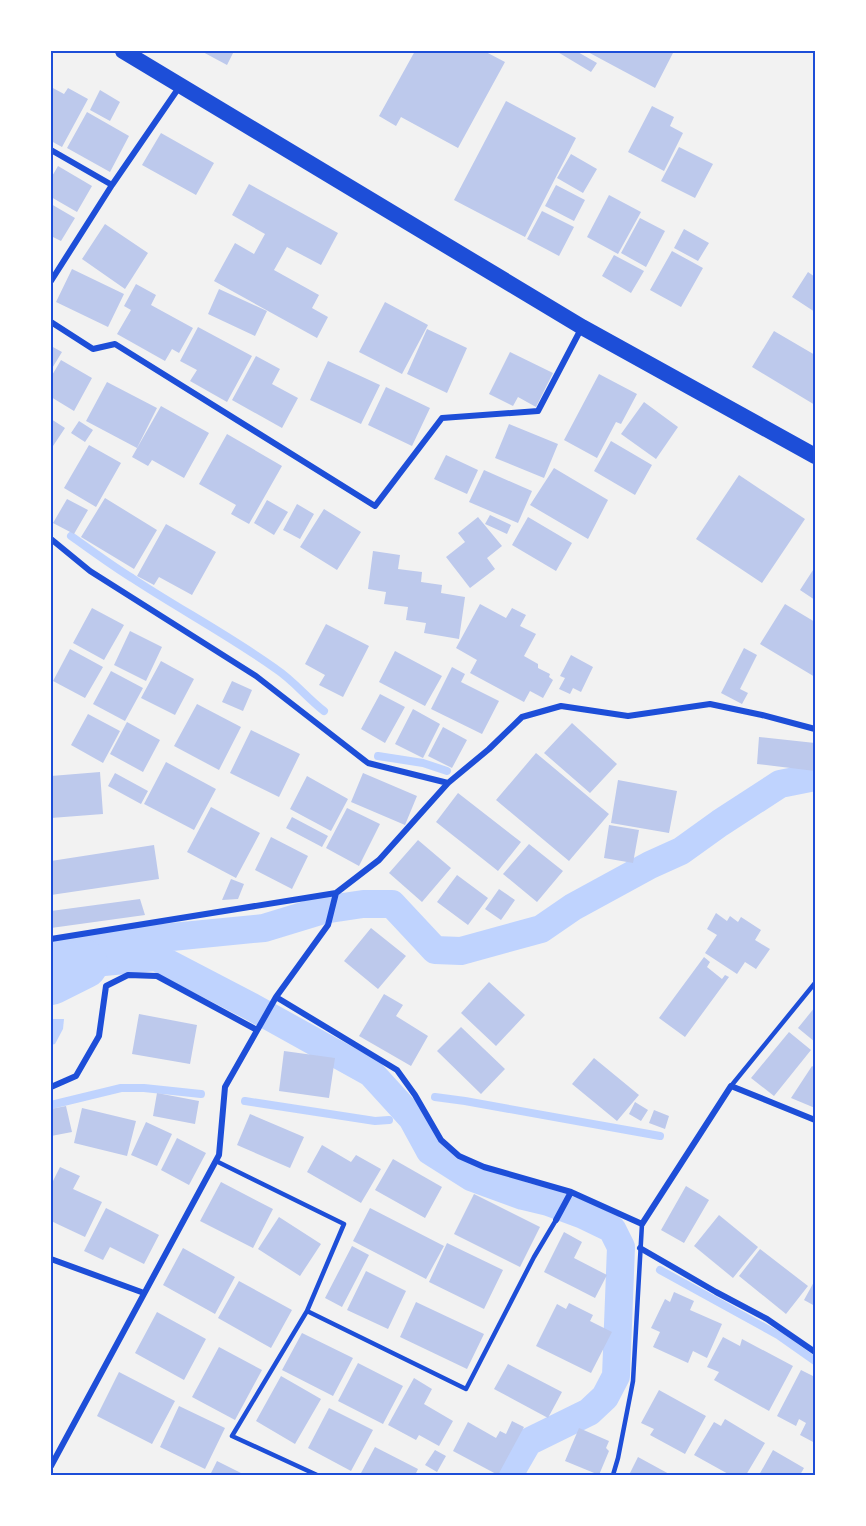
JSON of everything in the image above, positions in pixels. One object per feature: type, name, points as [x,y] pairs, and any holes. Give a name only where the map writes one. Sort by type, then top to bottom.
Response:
[{"type":"highway","points":[[123,51],[582,327],[815,456]]},
{"type":"street","points":[[51,281],[112,185],[181,86]]},
{"type":"street","points":[[51,150],[112,185]]},
{"type":"street","points":[[51,322],[93,348],[115,344],[375,506],[442,418],[538,411],[582,327]]},
{"type":"street","points":[[51,538],[90,571],[256,676],[368,763],[448,783]]},
{"type":"street","points":[[51,939],[336,893],[379,860],[448,783],[489,749],[522,717],[561,706],[628,716],[710,704],[815,729]]},
{"type":"street","points":[[51,1466],[219,1155],[225,1087],[276,998],[328,925],[336,893]]},
{"type":"street","points":[[51,1087],[76,1076],[99,1036],[106,986],[128,975],[157,976],[257,1030]]},
{"type":"street","points":[[276,998],[397,1070],[415,1095],[441,1140],[459,1156],[642,1224],[731,1086],[815,1120]]},
{"type":"street","points":[[556,1220],[569,1195]]},
{"type":"street","points":[[640,1248],[767,1319],[815,1352]]},
{"type":"street","points":[[51,1259],[144,1293]]},
{"type":"lane","points":[[731,1086],[815,983]]},
{"type":"lane","points":[[216,1161],[344,1224],[307,1311],[232,1436],[317,1475]]},
{"type":"lane","points":[[307,1311],[466,1389],[534,1257],[556,1220]]},
{"type":"lane","points":[[613,1475],[633,1381],[642,1224]]},
{"type":"water","points":[[51,1019],[64,1019],[63,1029],[55,1044],[51,1045]]},
{"type":"building","points":[[201,51],[234,51],[227,65]]},
{"type":"building","points":[[415,51],[484,51],[505,62],[458,148],[401,117],[396,126],[379,116]]},
{"type":"building","points":[[556,51],[576,51],[597,63],[591,72]]},
{"type":"building","points":[[586,51],[674,51],[655,88]]},
{"type":"building","points":[[51,87],[64,94],[68,88],[88,99],[62,147],[51,141]]},
{"type":"building","points":[[100,90],[120,102],[110,121],[90,110]]},
{"type":"building","points":[[506,101],[576,138],[525,237],[454,200]]},
{"type":"building","points":[[652,106],[674,117],[670,126],[683,133],[664,171],[628,152]]},
{"type":"building","points":[[87,112],[129,136],[110,172],[67,148]]},
{"type":"building","points":[[161,133],[214,163],[196,195],[142,165]]},
{"type":"building","points":[[679,147],[713,164],[695,198],[661,181]]},
{"type":"building","points":[[571,154],[597,169],[583,193],[557,178]]},
{"type":"building","points":[[58,166],[92,186],[77,212],[51,197],[51,178]]},
{"type":"building","points":[[249,184],[338,233],[321,265],[287,247],[274,270],[319,295],[312,308],[328,317],[317,338],[214,281],[235,243],[254,254],[265,234],[232,215]]},
{"type":"building","points":[[556,185],[585,200],[574,221],[545,206]]},
{"type":"building","points":[[609,195],[641,212],[618,254],[587,237]]},
{"type":"building","points":[[51,204],[75,218],[61,241],[51,236]]},
{"type":"building","points":[[542,211],[574,227],[559,256],[527,239]]},
{"type":"building","points":[[640,218],[665,231],[646,267],[621,253]]},
{"type":"building","points":[[105,224],[148,253],[125,289],[82,259]]},
{"type":"building","points":[[684,229],[709,243],[698,261],[674,248]]},
{"type":"building","points":[[672,251],[703,268],[681,307],[650,290]]},
{"type":"building","points":[[614,255],[644,271],[631,293],[602,276]]},
{"type":"building","points":[[72,269],[124,294],[108,327],[56,302]]},
{"type":"building","points":[[808,272],[815,277],[815,312],[792,297]]},
{"type":"building","points":[[136,284],[156,295],[151,305],[193,328],[179,353],[172,349],[165,361],[117,334],[131,310],[124,306]]},
{"type":"building","points":[[219,289],[267,311],[255,336],[208,314]]},
{"type":"building","points":[[385,302],[428,325],[402,374],[359,352]]},
{"type":"building","points":[[198,327],[252,356],[227,402],[190,381],[197,370],[180,361]]},
{"type":"building","points":[[427,329],[467,348],[447,393],[407,374]]},
{"type":"building","points":[[774,331],[815,355],[815,405],[752,367]]},
{"type":"building","points":[[51,346],[62,352],[51,370]]},
{"type":"building","points":[[510,352],[553,373],[536,407],[518,397],[513,406],[489,394]]},
{"type":"building","points":[[256,356],[280,369],[272,384],[298,398],[282,428],[232,400]]},
{"type":"building","points":[[61,360],[92,378],[74,411],[51,397],[51,377]]},
{"type":"building","points":[[328,361],[380,385],[361,424],[310,400]]},
{"type":"building","points":[[599,374],[637,394],[621,424],[616,422],[597,458],[564,440]]},
{"type":"building","points":[[107,382],[157,408],[137,448],[86,421]]},
{"type":"building","points":[[386,387],[430,408],[412,446],[368,425]]},
{"type":"building","points":[[644,402],[678,427],[656,459],[621,434]]},
{"type":"building","points":[[161,406],[209,433],[184,478],[152,460],[148,466],[132,457]]},
{"type":"building","points":[[51,419],[65,428],[51,449]]},
{"type":"building","points":[[79,421],[93,430],[85,442],[71,433]]},
{"type":"building","points":[[509,424],[558,444],[544,478],[495,458]]},
{"type":"building","points":[[227,434],[282,466],[249,524],[231,514],[236,505],[199,484]]},
{"type":"building","points":[[611,441],[652,465],[635,495],[594,471]]},
{"type":"building","points":[[89,445],[121,463],[96,507],[64,488]]},
{"type":"building","points":[[446,455],[478,470],[467,494],[434,479]]},
{"type":"building","points":[[554,468],[608,500],[588,539],[530,505]]},
{"type":"building","points":[[484,470],[532,491],[518,523],[469,502]]},
{"type":"building","points":[[739,475],[805,519],[762,583],[696,539]]},
{"type":"building","points":[[105,498],[157,530],[134,569],[81,537]]},
{"type":"building","points":[[67,499],[88,510],[74,534],[53,523]]},
{"type":"building","points":[[267,500],[288,512],[274,535],[254,523]]},
{"type":"building","points":[[297,504],[314,514],[300,539],[283,530]]},
{"type":"building","points":[[324,509],[361,532],[337,570],[300,547]]},
{"type":"building","points":[[490,515],[511,525],[507,534],[485,524]]},
{"type":"building","points":[[478,517],[502,546],[487,558],[495,569],[470,588],[446,557],[465,542],[458,533]]},
{"type":"building","points":[[528,517],[572,543],[556,571],[512,545]]},
{"type":"building","points":[[166,524],[216,552],[192,595],[159,577],[154,585],[137,576]]},
{"type":"building","points":[[373,551],[400,555],[398,569],[422,572],[421,582],[442,585],[441,593],[465,597],[459,639],[424,633],[426,623],[406,620],[408,607],[384,604],[386,592],[368,589]]},
{"type":"building","points":[[815,567],[815,600],[800,590]]},
{"type":"building","points":[[480,604],[506,618],[512,608],[526,615],[520,626],[536,634],[524,656],[538,664],[538,668],[550,674],[549,677],[553,680],[543,698],[530,691],[524,702],[470,673],[477,660],[456,648]]},
{"type":"building","points":[[785,604],[815,622],[815,677],[760,644]]},
{"type":"building","points":[[92,608],[124,625],[104,660],[73,643]]},
{"type":"building","points":[[326,624],[369,646],[343,697],[319,685],[325,675],[305,664]]},
{"type":"building","points":[[130,631],[162,647],[146,681],[114,665]]},
{"type":"building","points":[[744,648],[757,655],[740,689],[748,693],[742,704],[721,693]]},
{"type":"building","points":[[70,649],[103,667],[85,698],[53,681]]},
{"type":"building","points":[[395,651],[442,676],[425,706],[379,682]]},
{"type":"building","points":[[571,655],[593,667],[581,692],[573,688],[570,694],[559,689],[565,678],[560,676]]},
{"type":"building","points":[[161,661],[194,679],[175,715],[141,698]]},
{"type":"building","points":[[452,667],[465,674],[461,682],[499,701],[482,734],[431,709]]},
{"type":"building","points":[[111,671],[143,688],[125,721],[93,704]]},
{"type":"building","points":[[232,681],[252,690],[243,711],[222,702]]},
{"type":"building","points":[[380,694],[405,707],[385,743],[361,729]]},
{"type":"building","points":[[197,704],[241,727],[219,770],[174,746]]},
{"type":"building","points":[[413,709],[440,724],[423,758],[395,744]]},
{"type":"building","points":[[88,714],[120,731],[103,763],[71,745]]},
{"type":"building","points":[[127,722],[160,740],[143,772],[110,754]]},
{"type":"building","points":[[572,723],[617,764],[590,793],[544,753]]},
{"type":"building","points":[[443,727],[467,740],[452,768],[428,756]]},
{"type":"building","points":[[251,730],[300,754],[279,797],[230,773]]},
{"type":"building","points":[[759,737],[815,743],[815,771],[757,764]]},
{"type":"building","points":[[536,753],[609,814],[569,861],[496,800]]},
{"type":"building","points":[[166,762],[216,789],[194,830],[144,804]]},
{"type":"building","points":[[100,772],[103,814],[51,818],[51,776]]},
{"type":"building","points":[[115,773],[148,791],[141,804],[108,786]]},
{"type":"building","points":[[363,773],[417,796],[405,825],[351,802]]},
{"type":"building","points":[[307,776],[348,799],[331,831],[290,809]]},
{"type":"building","points":[[618,780],[677,791],[669,833],[611,823]]},
{"type":"building","points":[[458,793],[521,842],[498,871],[436,822]]},
{"type":"building","points":[[211,807],[260,833],[236,878],[187,852]]},
{"type":"building","points":[[347,808],[380,824],[359,866],[326,848]]},
{"type":"building","points":[[292,817],[328,836],[322,847],[286,828]]},
{"type":"building","points":[[609,825],[639,830],[633,863],[604,858]]},
{"type":"building","points":[[271,837],[308,856],[292,889],[255,870]]},
{"type":"building","points":[[418,840],[451,868],[422,902],[389,873]]},
{"type":"building","points":[[529,844],[563,871],[537,902],[503,874]]},
{"type":"building","points":[[154,845],[159,879],[51,895],[51,861]]},
{"type":"building","points":[[457,875],[488,898],[468,925],[437,902]]},
{"type":"building","points":[[231,879],[244,884],[238,899],[222,900]]},
{"type":"building","points":[[499,889],[515,900],[501,920],[485,909]]},
{"type":"building","points":[[140,899],[145,915],[51,928],[51,911]]},
{"type":"building","points":[[716,913],[727,921],[730,916],[738,922],[741,917],[761,930],[755,940],[770,949],[756,969],[745,962],[737,974],[705,953],[717,935],[707,929]]},
{"type":"building","points":[[371,928],[406,956],[378,989],[344,961]]},
{"type":"building","points":[[704,957],[710,962],[707,967],[722,979],[725,975],[729,977],[685,1037],[659,1018]]},
{"type":"building","points":[[489,982],[525,1015],[496,1046],[461,1013]]},
{"type":"building","points":[[384,994],[403,1005],[396,1016],[428,1036],[411,1066],[359,1036]]},
{"type":"building","points":[[815,1007],[815,1042],[798,1028]]},
{"type":"building","points":[[139,1014],[197,1025],[190,1064],[132,1054]]},
{"type":"building","points":[[461,1027],[505,1069],[481,1094],[437,1051]]},
{"type":"building","points":[[789,1032],[811,1050],[774,1096],[751,1078]]},
{"type":"building","points":[[284,1051],[335,1058],[329,1098],[279,1091]]},
{"type":"building","points":[[594,1058],[639,1095],[617,1121],[572,1084]]},
{"type":"building","points":[[812,1066],[815,1068],[815,1108],[791,1098]]},
{"type":"building","points":[[157,1093],[199,1101],[195,1124],[153,1116]]},
{"type":"building","points":[[635,1102],[648,1110],[641,1121],[629,1114]]},
{"type":"building","points":[[66,1106],[72,1132],[51,1136],[51,1109]]},
{"type":"building","points":[[82,1108],[136,1121],[127,1156],[74,1143]]},
{"type":"building","points":[[654,1110],[669,1116],[665,1129],[649,1123]]},
{"type":"building","points":[[250,1114],[304,1137],[290,1168],[237,1145]]},
{"type":"building","points":[[146,1122],[172,1134],[157,1166],[131,1155]]},
{"type":"building","points":[[177,1138],[206,1153],[189,1185],[161,1170]]},
{"type":"building","points":[[322,1145],[351,1162],[356,1155],[381,1169],[361,1203],[307,1172]]},
{"type":"building","points":[[393,1159],[442,1187],[425,1218],[375,1190]]},
{"type":"building","points":[[60,1167],[80,1176],[73,1189],[102,1202],[85,1237],[51,1221],[51,1185]]},
{"type":"building","points":[[221,1182],[273,1209],[253,1248],[200,1221]]},
{"type":"building","points":[[686,1186],[709,1200],[684,1243],[661,1230]]},
{"type":"building","points":[[474,1194],[540,1227],[520,1267],[454,1234]]},
{"type":"building","points":[[106,1208],[159,1235],[144,1264],[110,1247],[103,1260],[84,1251]]},
{"type":"building","points":[[370,1208],[444,1246],[426,1279],[353,1241]]},
{"type":"building","points":[[719,1215],[758,1247],[733,1278],[694,1246]]},
{"type":"building","points":[[279,1217],[321,1244],[300,1276],[258,1249]]},
{"type":"building","points":[[564,1232],[582,1242],[574,1258],[607,1275],[595,1298],[544,1272]]},
{"type":"building","points":[[447,1243],[503,1270],[484,1309],[429,1282]]},
{"type":"building","points":[[352,1246],[369,1255],[342,1307],[325,1298]]},
{"type":"building","points":[[183,1248],[235,1277],[215,1314],[163,1285]]},
{"type":"building","points":[[760,1249],[808,1286],[786,1314],[739,1276]]},
{"type":"building","points":[[366,1271],[406,1291],[388,1329],[347,1310]]},
{"type":"building","points":[[815,1280],[815,1306],[804,1300]]},
{"type":"building","points":[[239,1281],[292,1310],[271,1348],[218,1318]]},
{"type":"building","points":[[674,1292],[694,1301],[690,1310],[722,1324],[707,1358],[693,1351],[688,1363],[653,1347],[660,1332],[651,1328],[665,1299],[670,1302]]},
{"type":"building","points":[[416,1302],[484,1334],[467,1369],[400,1337]]},
{"type":"building","points":[[569,1303],[593,1315],[590,1321],[612,1332],[591,1373],[536,1346],[557,1304],[566,1309]]},
{"type":"building","points":[[157,1312],[206,1339],[184,1380],[135,1353]]},
{"type":"building","points":[[302,1333],[353,1358],[333,1396],[282,1370]]},
{"type":"building","points":[[723,1337],[740,1346],[742,1339],[793,1366],[769,1411],[714,1380],[719,1372],[707,1367]]},
{"type":"building","points":[[219,1347],[262,1370],[235,1420],[192,1397]]},
{"type":"building","points":[[358,1363],[403,1386],[383,1424],[338,1401]]},
{"type":"building","points":[[508,1364],[562,1392],[548,1418],[494,1389]]},
{"type":"building","points":[[801,1370],[815,1377],[815,1443],[800,1435],[806,1423],[799,1419],[796,1426],[777,1416]]},
{"type":"building","points":[[119,1372],[175,1401],[152,1444],[97,1416]]},
{"type":"building","points":[[281,1376],[321,1399],[295,1444],[256,1421]]},
{"type":"building","points":[[414,1378],[432,1389],[424,1404],[453,1421],[439,1446],[419,1435],[416,1440],[388,1425]]},
{"type":"building","points":[[659,1390],[706,1416],[685,1454],[650,1435],[654,1429],[641,1423]]},
{"type":"building","points":[[179,1406],[225,1428],[205,1469],[160,1447]]},
{"type":"building","points":[[329,1408],[373,1430],[351,1471],[308,1448]]},
{"type":"building","points":[[725,1419],[765,1443],[746,1475],[730,1475],[694,1455],[714,1422],[721,1426]]},
{"type":"building","points":[[512,1421],[524,1427],[498,1475],[453,1451],[468,1422],[496,1438],[500,1431],[506,1434]]},
{"type":"building","points":[[579,1428],[609,1441],[606,1448],[609,1451],[599,1475],[565,1461]]},
{"type":"building","points":[[375,1447],[418,1469],[415,1475],[365,1475],[361,1473]]},
{"type":"building","points":[[435,1450],[446,1456],[437,1472],[425,1465]]},
{"type":"building","points":[[773,1450],[804,1468],[800,1475],[759,1475]]},
{"type":"building","points":[[638,1457],[671,1475],[629,1475]]},
{"type":"building","points":[[217,1461],[245,1475],[210,1475]]},
{"type":"waterway","points":[[71,536],[124,573],[259,657],[283,674],[324,711]]},
{"type":"waterway","points":[[378,756],[423,763],[447,771]]},
{"type":"waterway","points":[[51,953],[121,942],[264,928],[323,910],[363,904],[392,904],[435,950],[461,951],[541,929],[573,907],[650,865],[681,851],[780,784],[815,777]]},
{"type":"waterway","points":[[83,964],[156,957],[371,1073],[412,1118],[430,1151],[471,1177],[523,1196],[548,1202],[612,1229],[621,1247],[616,1376],[605,1397],[589,1412],[528,1442],[510,1475]]},
{"type":"waterway","points":[[51,980],[83,964]]},
{"type":"waterway","points":[[51,1105],[121,1088],[201,1094]]},
{"type":"waterway","points":[[435,1097],[660,1136]]},
{"type":"waterway","points":[[245,1101],[375,1121],[389,1120]]},
{"type":"waterway","points":[[660,1270],[778,1335],[815,1361]]}]
